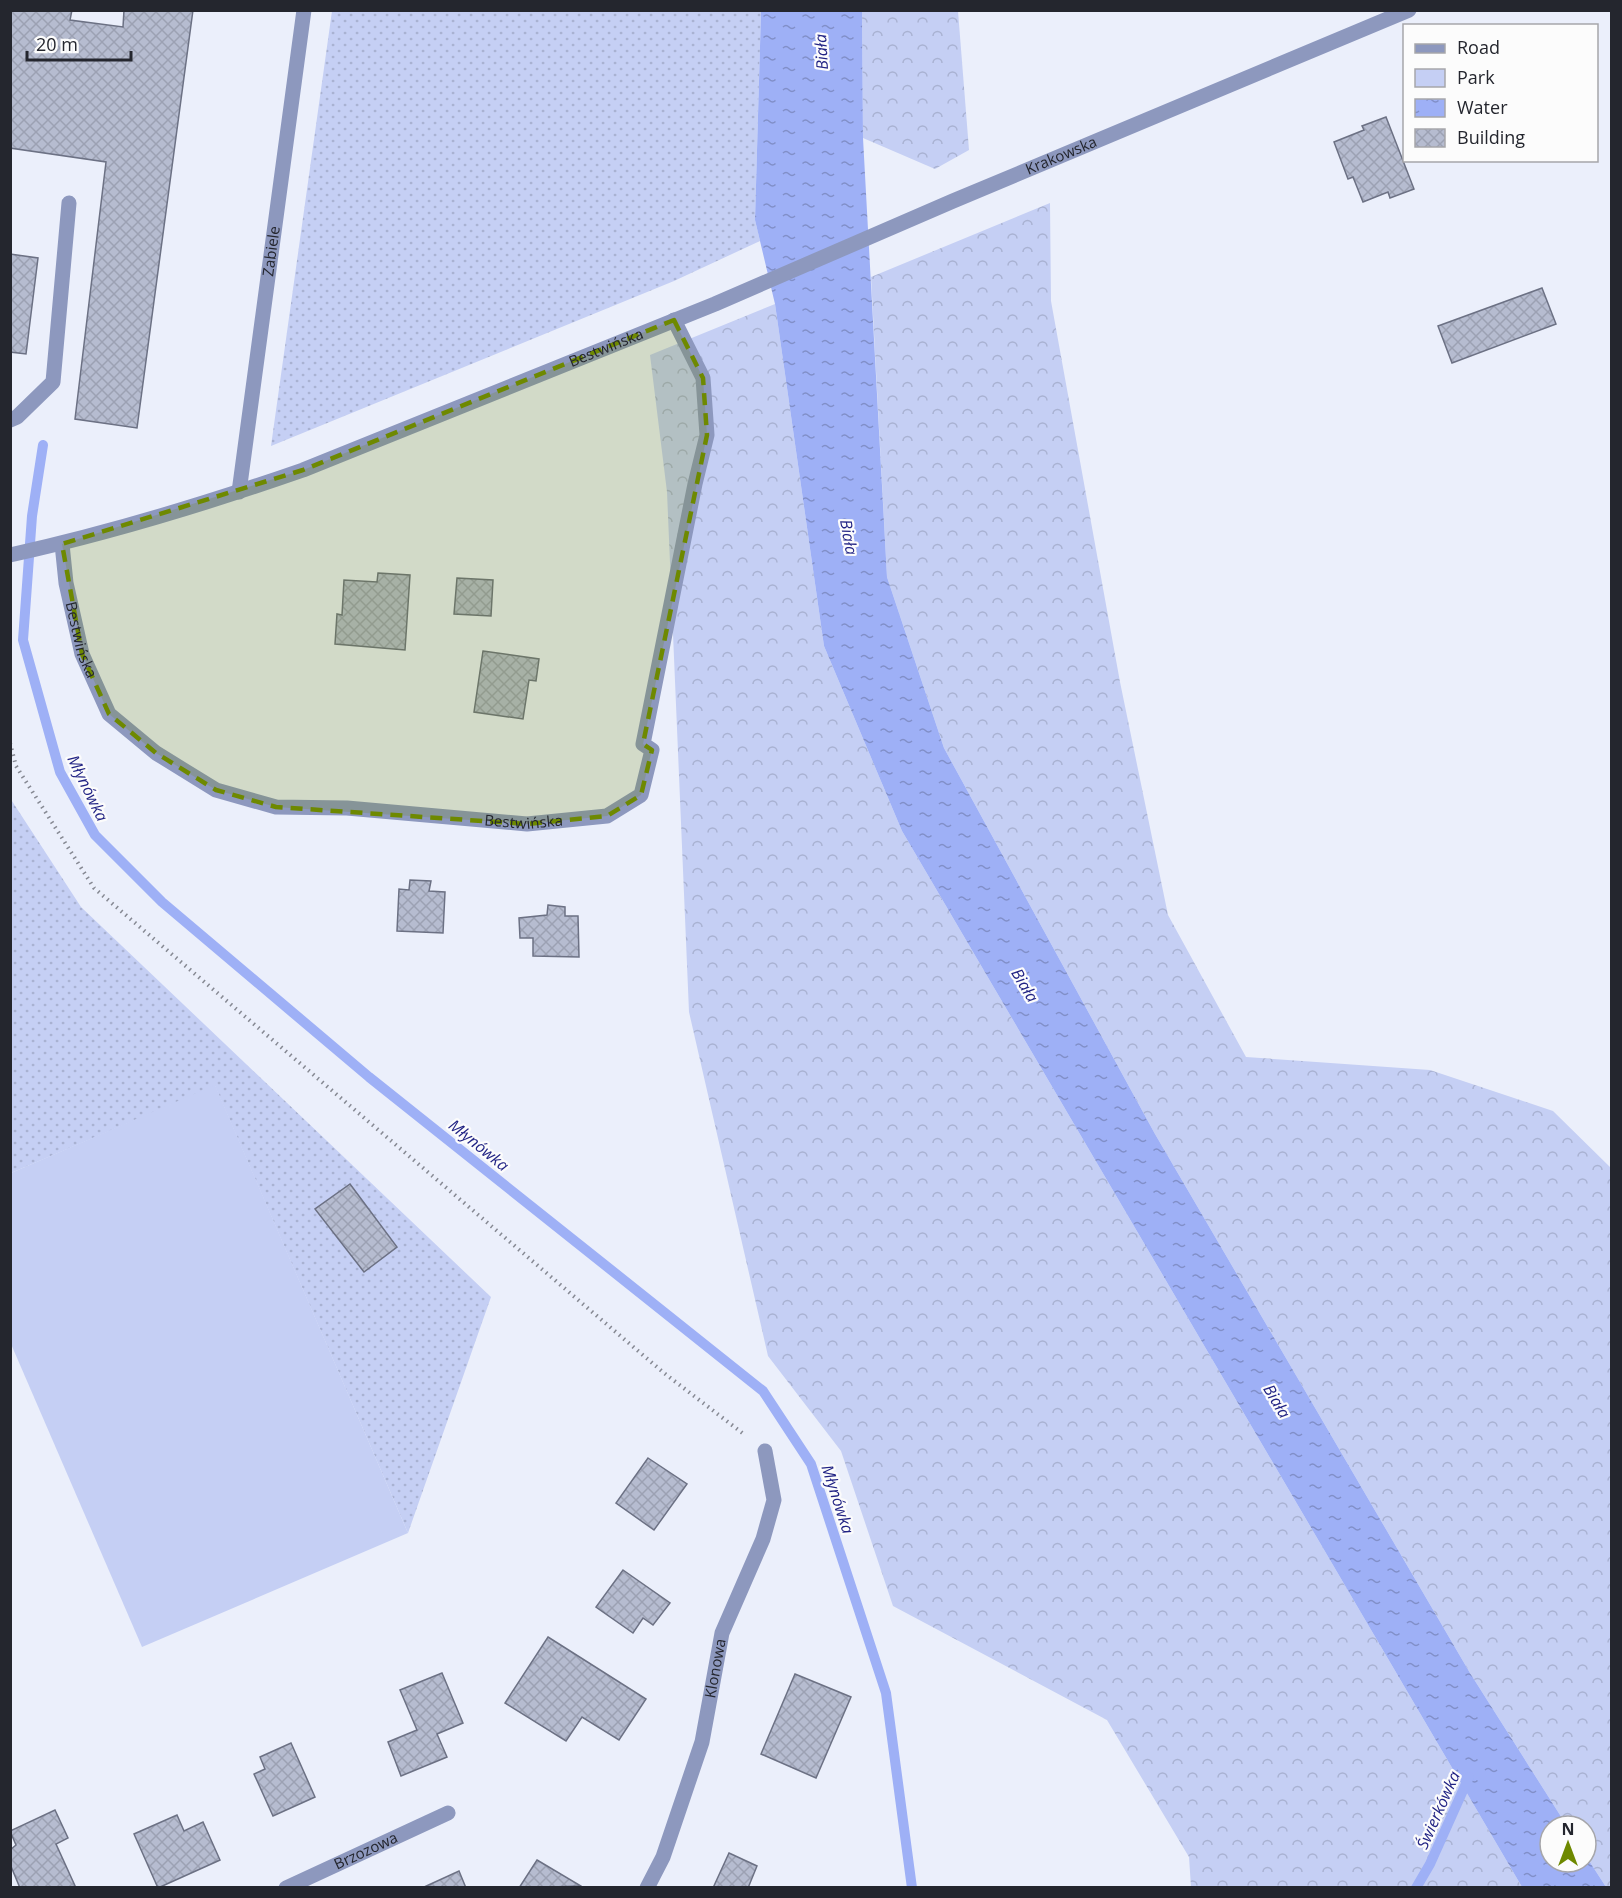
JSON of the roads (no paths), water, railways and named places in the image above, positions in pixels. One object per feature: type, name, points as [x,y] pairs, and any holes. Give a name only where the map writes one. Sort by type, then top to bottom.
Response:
[{"type":"street","name":"Zabiele","points":[[239,492],[304,10]]},
{"type":"street","name":"Krakowska","points":[[715,304],[953,201],[1409,10]]},
{"type":"street","points":[[10,420],[17,417],[52,382],[69,203]]},
{"type":"street","name":"Bestwińska","points":[[10,555],[60,544],[239,492],[303,470],[715,304]]},
{"type":"street","name":"Bestwińska","points":[[60,544],[82,654],[109,714],[156,753],[216,790],[276,807],[347,808],[527,824],[607,816],[641,795],[652,750],[643,744],[695,484],[707,435],[703,378],[674,320]]},
{"type":"street","name":"Klonowa","points":[[647,1887],[663,1857],[702,1742],[722,1633],[763,1539],[774,1500],[765,1451]]},
{"type":"street","name":"Brzozowa","points":[[286,1887],[448,1813]]},
{"type":"water","name":"Biała","points":[[761,11],[862,11],[863,138],[887,577],[944,748],[1155,1134],[1470,1673],[1559,1814],[1538,1814],[1538,1874],[1598,1874],[1606,1887],[1522,1887],[902,831],[824,646],[775,304],[755,220]]},
{"type":"waterway","name":"Młynówka","points":[[43,445],[32,516],[23,640],[60,772],[95,835],[162,902],[369,1077],[763,1391],[811,1464],[886,1693],[912,1888]]},
{"type":"waterway","name":"Świerkówka","points":[[1416,1888],[1430,1864],[1469,1777]]}]
